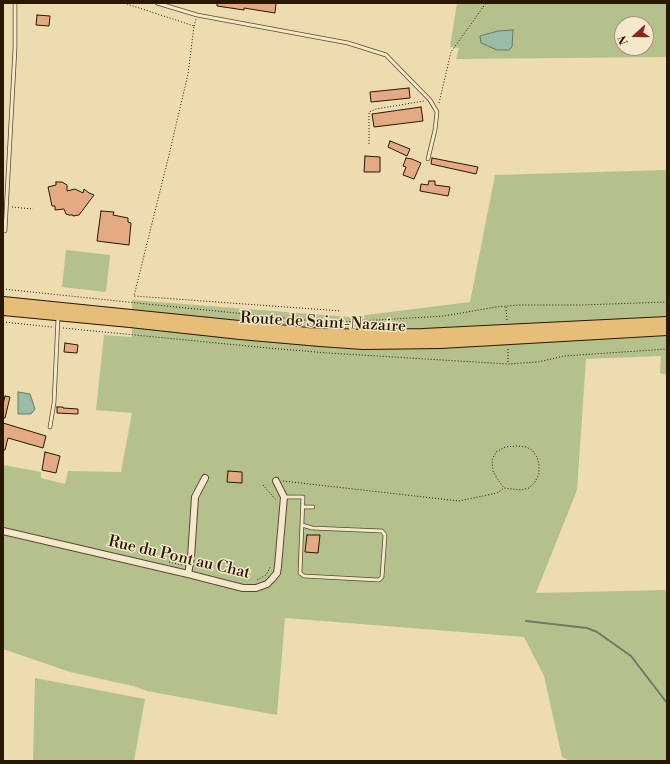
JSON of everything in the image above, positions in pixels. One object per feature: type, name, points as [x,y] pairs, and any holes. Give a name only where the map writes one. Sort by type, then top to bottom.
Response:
[{"type":"main road","name":"Route de Saint-Nazaire","points":[[3,302],[308,333],[358,335],[424,334],[667,322]]},
{"type":"main road","name":"Route de Saint-Nazaire","points":[[3,310],[240,334],[363,344],[441,342],[667,330]]},
{"type":"street","points":[[188,574],[190,567],[196,497],[205,478]]},
{"type":"street","points":[[276,481],[284,497]]},
{"type":"street","name":"Rue du Pont au Chat","points":[[3,531],[242,588],[256,588],[267,584],[277,573],[284,497]]},
{"type":"lane","points":[[5,231],[15,48],[15,3]]},
{"type":"lane","points":[[157,3],[198,15],[348,43],[386,55],[430,100],[437,112],[436,130],[428,159]]},
{"type":"lane","points":[[50,427],[54,403],[58,316]]},
{"type":"lane","points":[[284,497],[303,497],[300,573],[304,576],[379,580],[382,577],[385,535],[382,531],[312,528],[302,525]]},
{"type":"lane","points":[[302,507],[313,507]]},
{"type":"path","points":[[124,3],[194,26]]},
{"type":"path","points":[[437,112],[451,52],[486,3]]},
{"type":"path","points":[[198,15],[194,26],[188,74],[134,296],[341,311]]},
{"type":"path","points":[[369,144],[369,112],[376,109],[430,100]]},
{"type":"path","points":[[6,207],[33,209]]},
{"type":"path","points":[[3,289],[308,320],[344,322],[444,316],[496,307],[519,305],[581,305],[667,302]]},
{"type":"path","points":[[506,306],[507,320]]},
{"type":"path","points":[[508,349],[508,364]]},
{"type":"path","points":[[276,481],[459,501],[497,493],[504,488],[512,490],[529,488],[535,482],[539,474],[537,457],[532,450],[526,447],[517,446],[505,447],[496,452],[492,460],[493,471],[504,488]]},
{"type":"path","points":[[262,485],[278,502]]},
{"type":"path","points":[[168,562],[190,567]]},
{"type":"path","points":[[255,581],[266,575],[273,563]]},
{"type":"shaded area","points":[[457,3],[667,3],[667,57],[456,59],[459,48],[450,47]]},
{"type":"shaded area","points":[[513,30],[512,47],[509,50],[497,50],[481,43],[480,36],[498,31]]},
{"type":"shaded area","points":[[667,170],[667,375],[660,373],[661,356],[586,359],[577,490],[536,593],[667,590],[667,761],[570,761],[562,757],[544,676],[524,637],[285,618],[277,715],[147,691],[133,686],[70,672],[3,649],[3,465],[41,472],[41,478],[65,484],[68,471],[121,472],[132,413],[96,410],[104,335],[132,337],[132,300],[350,317],[470,302],[495,175]]},
{"type":"shaded area","points":[[66,250],[110,255],[106,292],[62,287]]},
{"type":"shaded area","points":[[18,392],[30,394],[35,409],[31,414],[18,414]]},
{"type":"shaded area","points":[[35,678],[145,699],[134,761],[33,761]]},
{"type":"building","points":[[217,3],[276,3],[275,13],[244,8],[244,10],[217,6]]},
{"type":"building","points":[[37,15],[50,16],[49,26],[36,25]]},
{"type":"building","points":[[409,88],[410,98],[371,102],[370,92]]},
{"type":"building","points":[[421,107],[423,121],[374,127],[372,114]]},
{"type":"building","points":[[390,141],[410,149],[407,156],[388,147]]},
{"type":"building","points":[[365,156],[380,157],[380,172],[364,172]]},
{"type":"building","points":[[406,158],[421,163],[414,179],[403,175],[406,167],[403,166]]},
{"type":"building","points":[[432,158],[478,167],[476,174],[431,164]]},
{"type":"building","points":[[429,181],[435,181],[435,185],[450,187],[448,196],[420,191],[421,184],[428,185]]},
{"type":"building","points":[[56,182],[62,182],[67,185],[67,191],[75,189],[83,193],[84,189],[94,195],[79,215],[73,216],[66,214],[64,209],[55,210],[55,206],[52,206],[48,187],[56,185]]},
{"type":"building","points":[[101,211],[114,212],[113,215],[128,218],[128,222],[131,223],[129,245],[97,241]]},
{"type":"building","points":[[65,343],[78,345],[77,353],[64,352]]},
{"type":"building","points":[[5,396],[10,397],[5,418],[3,418],[3,405]]},
{"type":"building","points":[[57,407],[78,409],[78,414],[57,413]]},
{"type":"building","points":[[3,423],[46,436],[43,448],[8,438],[5,450],[3,450]]},
{"type":"building","points":[[45,452],[60,456],[56,473],[42,470]]},
{"type":"building","points":[[228,471],[242,472],[242,483],[227,482]]},
{"type":"building","points":[[307,535],[320,535],[318,553],[305,552]]},
{"type":"waterway","points":[[526,621],[587,628],[597,632],[631,656],[667,703]]}]
